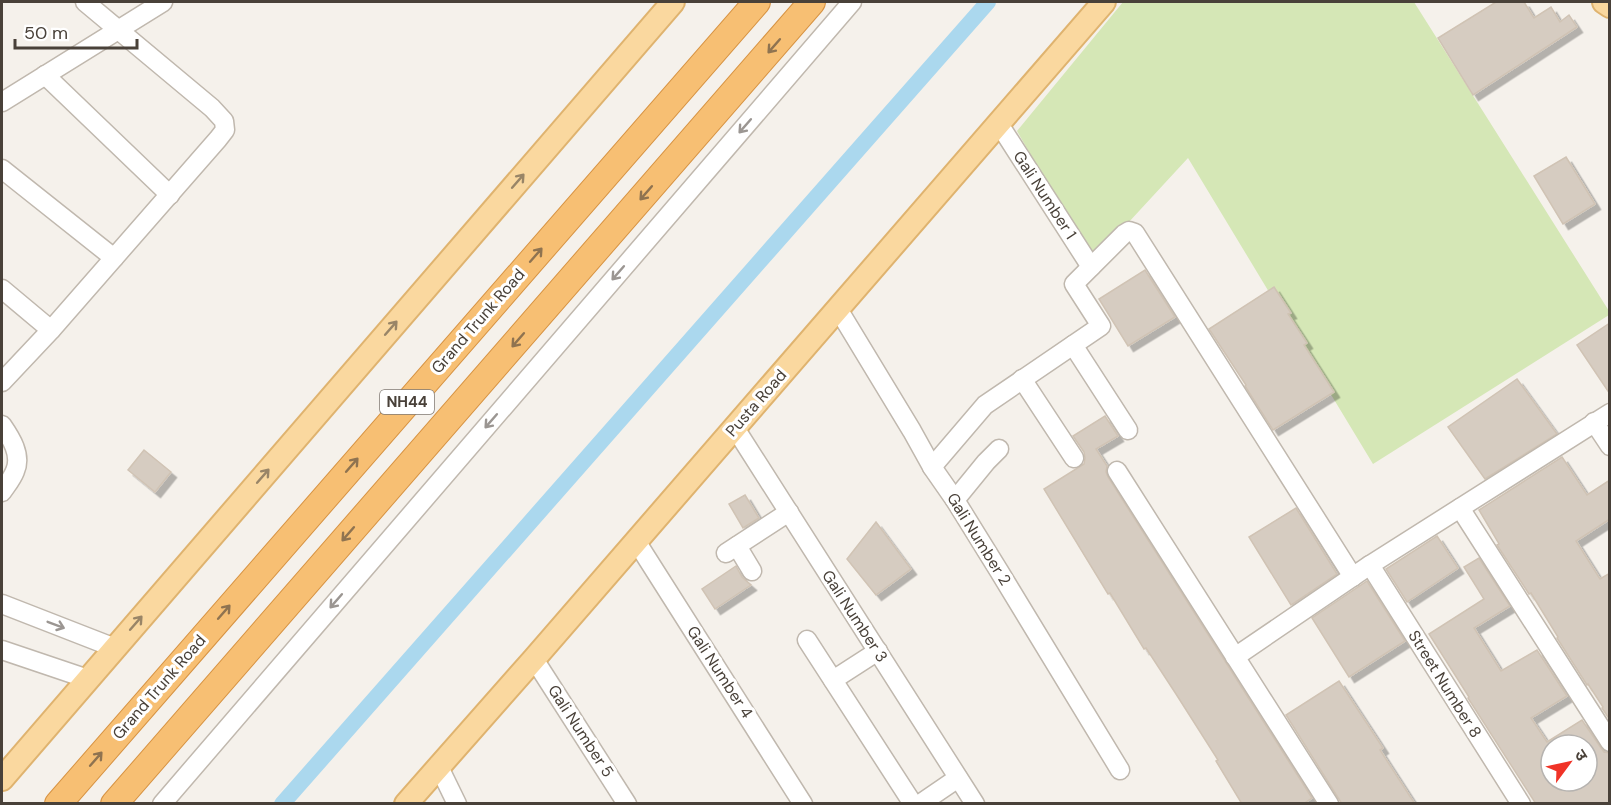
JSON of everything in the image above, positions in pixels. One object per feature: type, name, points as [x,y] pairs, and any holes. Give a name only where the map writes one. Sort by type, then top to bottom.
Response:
[{"type":"highway","name":"Grand Trunk Road","points":[[58,804],[757,2]]},
{"type":"highway","name":"NH44","points":[[114,804],[812,2]]},
{"type":"main road","points":[[2,779],[673,2]]},
{"type":"main road","name":"Pusta Road","points":[[406,804],[1104,2]]},
{"type":"main road","points":[[1604,2],[1610,6]]},
{"type":"street","points":[[2,382],[51,330],[225,130],[224,121],[212,108],[85,2]]},
{"type":"street","points":[[2,102],[163,2]]},
{"type":"street","points":[[162,804],[852,2]]},
{"type":"street","points":[[45,75],[170,195]]},
{"type":"street","name":"Gali Number 1","points":[[999,124],[1091,267]]},
{"type":"street","points":[[2,169],[114,258]]},
{"type":"street","points":[[932,467],[985,405],[1101,326],[1074,284],[1129,231],[1135,233],[1353,577]]},
{"type":"street","points":[[2,289],[51,330]]},
{"type":"street","name":"Gali Number 2","points":[[837,309],[1120,770]]},
{"type":"street","points":[[1073,345],[1128,430]]},
{"type":"street","points":[[1022,379],[1074,458]]},
{"type":"street","points":[[1235,657],[1370,565],[1602,418],[1610,446]]},
{"type":"street","points":[[2,425],[13,442],[17,454],[16,470],[2,492]]},
{"type":"street","name":"Gali Number 3","points":[[735,428],[975,804]]},
{"type":"street","points":[[955,500],[999,449]]},
{"type":"street","points":[[1117,471],[1324,802]]},
{"type":"street","points":[[1460,508],[1610,742]]},
{"type":"street","points":[[752,571],[731,550],[789,512]]},
{"type":"street","name":"Gali Number 4","points":[[636,541],[803,804]]},
{"type":"street","name":"Street Number 8","points":[[1370,565],[1521,804]]},
{"type":"street","points":[[2,604],[115,648]]},
{"type":"street","points":[[807,640],[913,804]]},
{"type":"street","points":[[2,650],[88,679]]},
{"type":"street","points":[[833,680],[878,651]]},
{"type":"street","name":"Gali Number 5","points":[[534,659],[627,804]]},
{"type":"street","points":[[438,765],[457,804]]},
{"type":"street","points":[[920,804],[958,778]]},
{"type":"green space","points":[[1123,2],[1414,2],[1609,311],[1609,315],[1373,464],[1188,158],[1092,262],[1017,131]]},
{"type":"building","points":[[1496,2],[1524,2],[1534,18],[1551,7],[1560,22],[1569,15],[1577,27],[1473,95],[1438,38]]},
{"type":"building","points":[[1566,157],[1595,204],[1563,224],[1534,176]]},
{"type":"building","points":[[1145,270],[1175,317],[1128,346],[1099,299]]},
{"type":"building","points":[[1274,287],[1307,343],[1304,345],[1334,392],[1273,430],[1209,329]]},
{"type":"building","points":[[1610,323],[1610,394],[1577,345]]},
{"type":"building","points":[[1517,379],[1557,434],[1485,479],[1448,427]]},
{"type":"building","points":[[1105,416],[1118,436],[1096,449],[1107,466],[1108,477],[1312,798],[1303,804],[1242,804],[1216,761],[1218,760],[1146,648],[1144,649],[1110,593],[1108,594],[1044,489],[1084,464],[1084,452],[1073,436]]},
{"type":"building","points":[[144,450],[171,472],[155,492],[128,470]]},
{"type":"building","points":[[1562,457],[1587,495],[1610,480],[1610,519],[1576,541],[1600,579],[1610,573],[1610,720],[1531,593],[1529,594],[1497,545],[1498,542],[1479,510]]},
{"type":"building","points":[[745,495],[759,518],[743,528],[729,504]]},
{"type":"building","points":[[1296,508],[1337,574],[1291,605],[1249,537]]},
{"type":"building","points":[[876,522],[911,569],[876,595],[847,559]]},
{"type":"building","points":[[1437,536],[1458,568],[1407,602],[1386,569]]},
{"type":"building","points":[[1479,558],[1510,606],[1474,628],[1501,671],[1537,650],[1567,696],[1531,718],[1541,733],[1539,733],[1539,793],[1599,793],[1599,745],[1604,752],[1610,753],[1610,804],[1536,804],[1468,698],[1429,634],[1484,599],[1464,567]]},
{"type":"building","points":[[736,566],[742,577],[751,585],[715,609],[702,589]]},
{"type":"building","points":[[1367,581],[1405,641],[1349,677],[1312,618]]},
{"type":"building","points":[[1339,681],[1383,748],[1380,750],[1415,804],[1342,804],[1286,715]]},
{"type":"building","points":[[1582,720],[1591,733],[1561,733]]},
{"type":"waterway","points":[[282,804],[988,2]]}]
